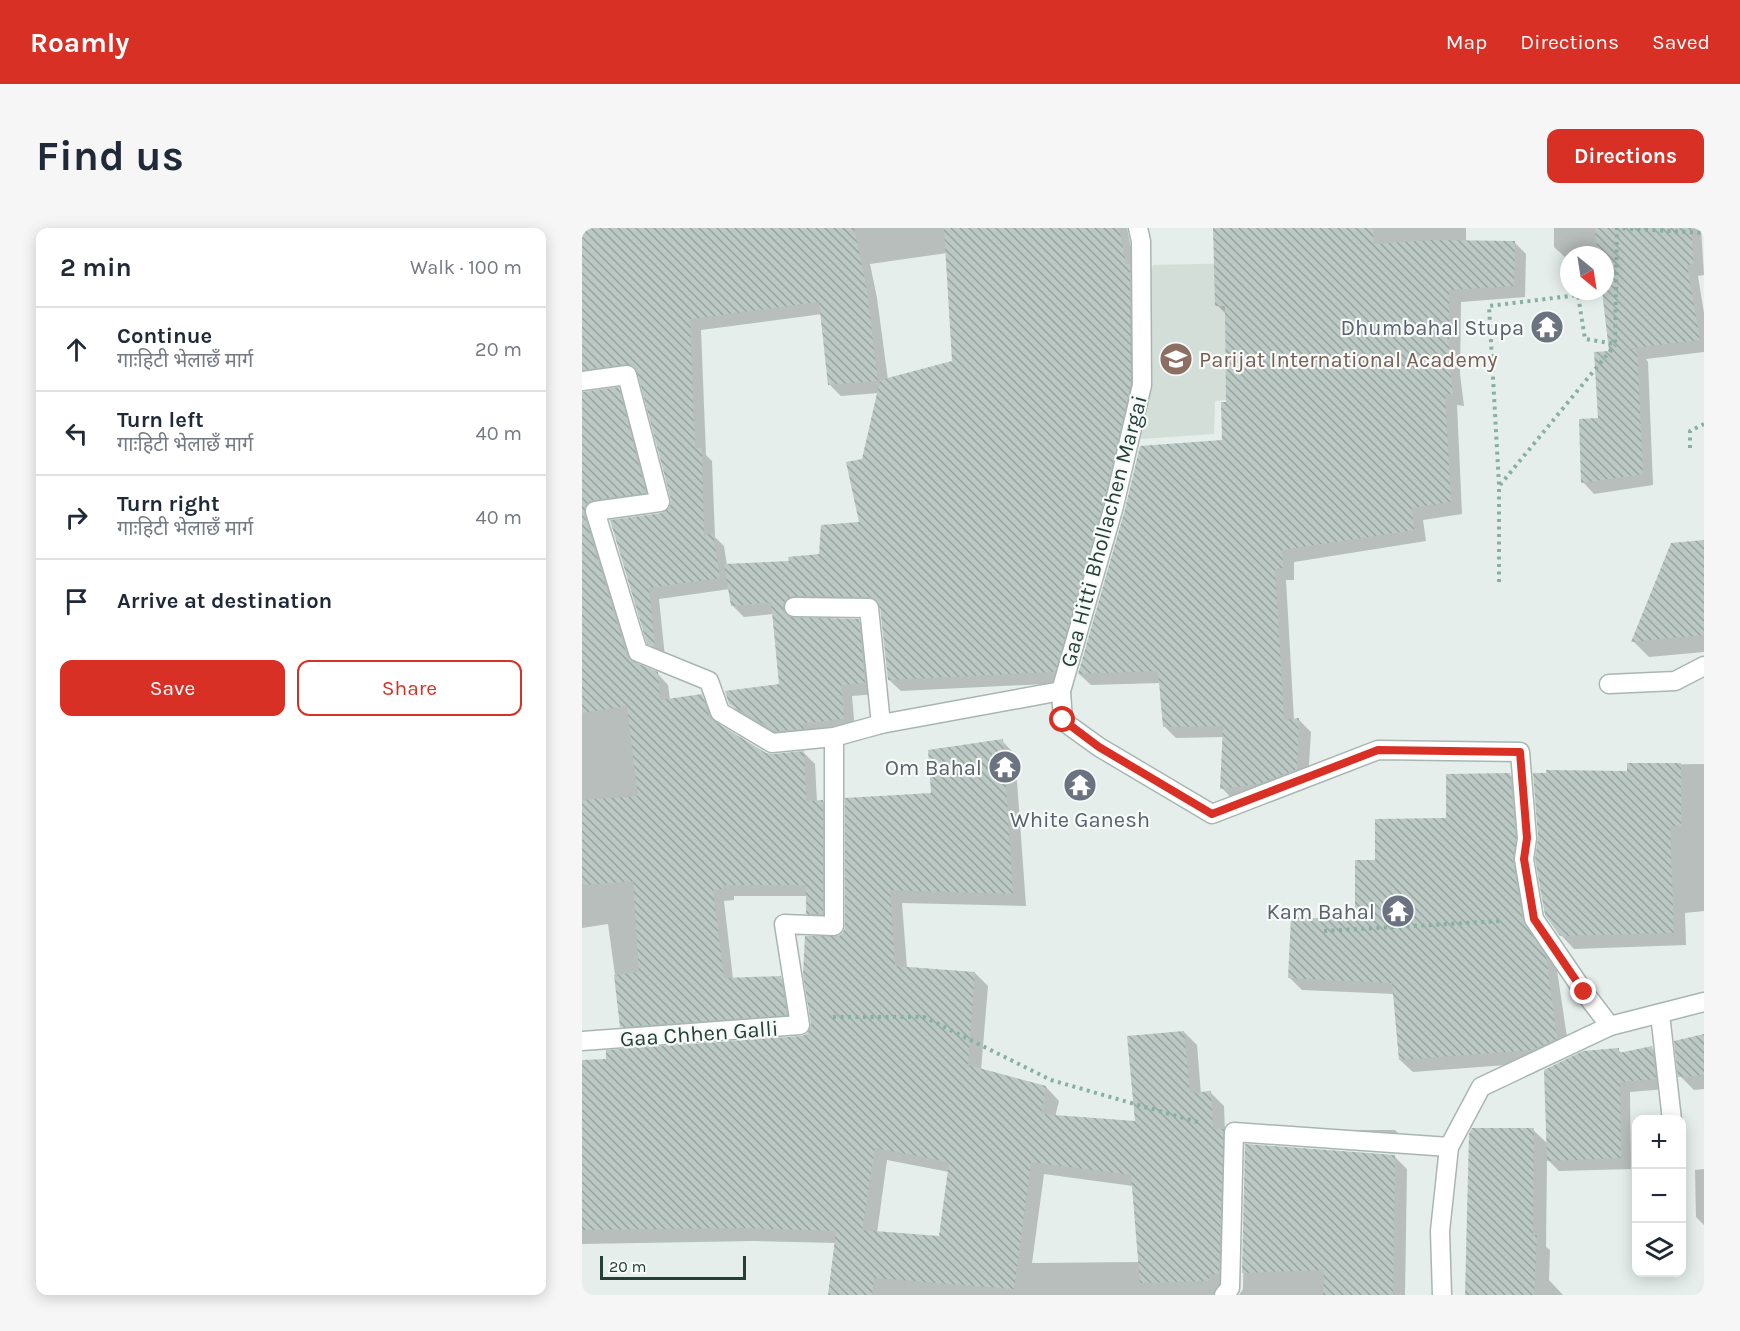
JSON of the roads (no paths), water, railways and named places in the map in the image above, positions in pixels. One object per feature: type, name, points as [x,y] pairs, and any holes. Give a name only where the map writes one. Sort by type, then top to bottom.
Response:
[{"type":"street","name":"Gaa Hitti Bhollachen Margai","points":[[1061,691],[1114,506],[1142,385],[1141,241],[1138,228]]},
{"type":"street","points":[[582,381],[627,375],[660,502],[595,511],[638,652],[709,681],[720,711],[772,743],[834,737],[881,724],[1061,691],[1063,720],[1099,747],[1212,814],[1378,750],[1520,752],[1527,838],[1524,859],[1534,919],[1610,1026]]},
{"type":"street","points":[[794,606],[877,607],[881,724]]},
{"type":"street","points":[[1610,684],[1675,681],[1704,666]]},
{"type":"street","name":"Gaa Chhen Galli","points":[[582,1041],[800,1026],[784,924],[834,926],[834,737]]},
{"type":"street","points":[[1442,1295],[1440,1231],[1449,1147],[1481,1087],[1610,1026],[1704,1002]]},
{"type":"street","points":[[1660,1014],[1672,1115]]},
{"type":"street","points":[[1224,1295],[1230,1288],[1234,1132],[1449,1147]]},
{"type":"place","name":"Dhumbahal Stupa","points":[[1547,327]]},
{"type":"place","name":"Parijat International Academy","points":[[1176,359]]},
{"type":"place","name":"Om Bahal","points":[[1005,767]]},
{"type":"place","name":"White Ganesh","points":[[1080,785]]},
{"type":"place","name":"Kam Bahal","points":[[1398,911]]}]
